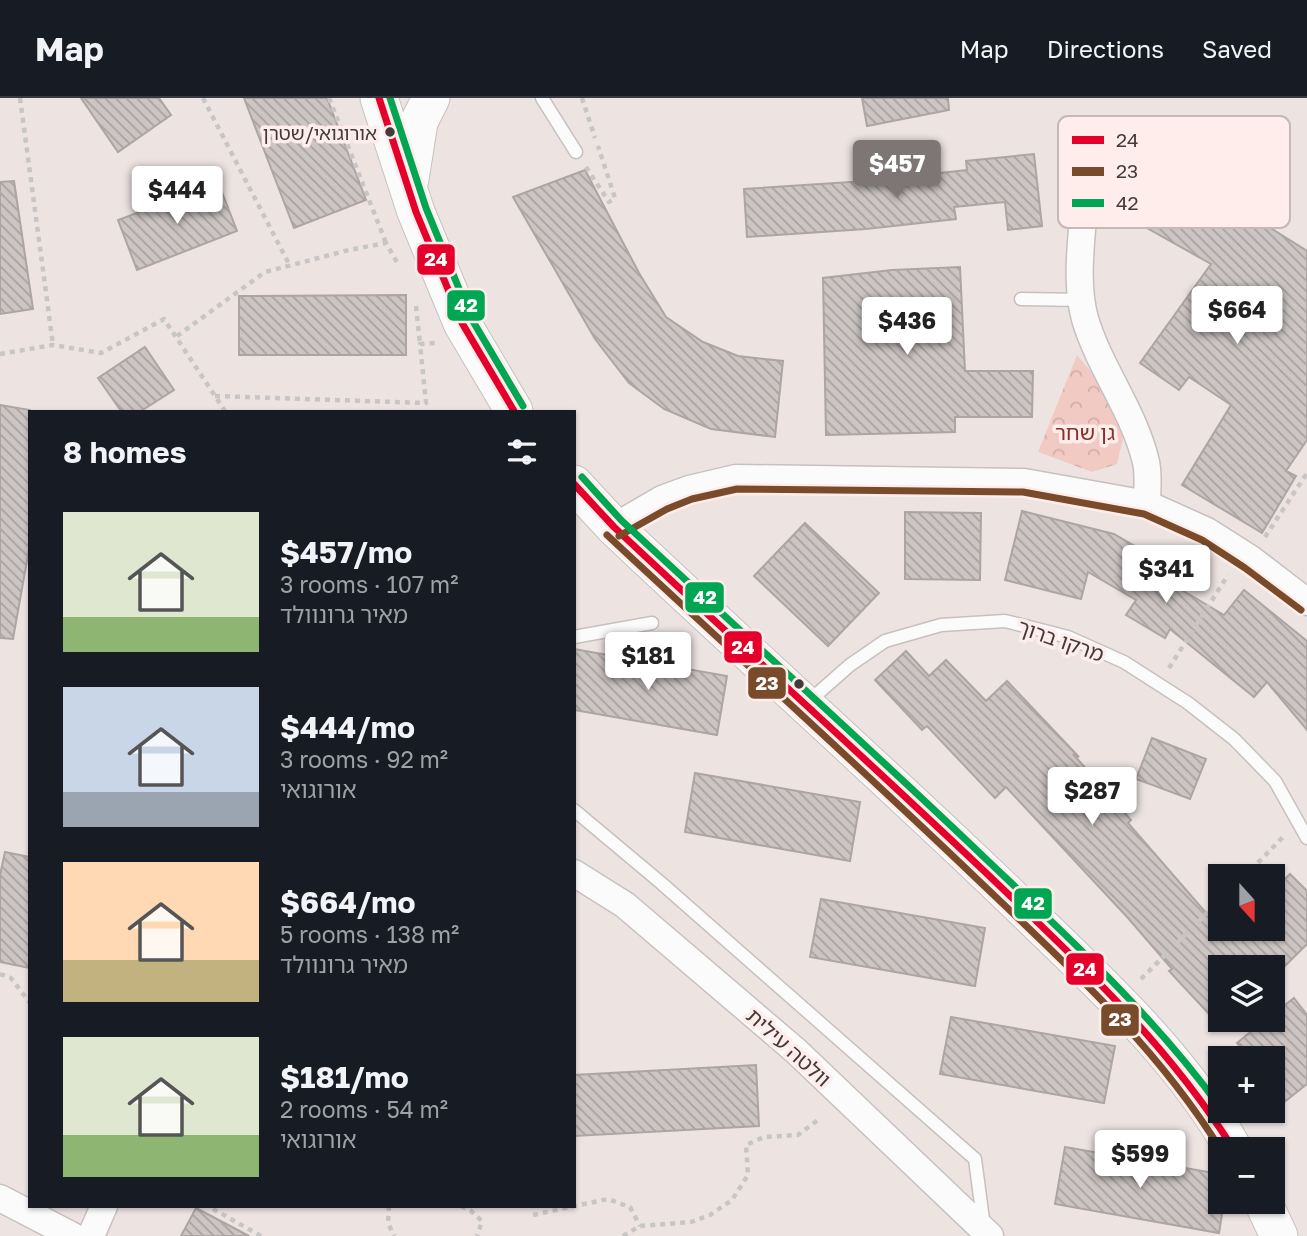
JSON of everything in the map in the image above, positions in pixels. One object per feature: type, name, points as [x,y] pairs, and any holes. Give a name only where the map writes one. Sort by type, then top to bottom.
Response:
[{"type":"street","points":[[379,98],[437,266],[472,342],[513,410]]},
{"type":"street","points":[[409,191],[419,122],[431,98]]},
{"type":"street","points":[[1083,228],[1080,279],[1085,317],[1138,436],[1147,465],[1147,505]]},
{"type":"street","points":[[614,527],[662,499],[736,478],[1024,482],[1147,505],[1207,531],[1246,556],[1307,602]]},
{"type":"street","points":[[576,486],[614,527],[892,783],[1118,1001],[1193,1086],[1227,1137]]},
{"type":"street","name":"וולטה עילית","points":[[576,874],[625,905],[796,1051],[987,1233]]},
{"type":"street","points":[[0,1198],[73,1236]]},
{"type":"street","points":[[91,1236],[103,1208]]},
{"type":"street","points":[[1269,1214],[1279,1236]]},
{"type":"lane","points":[[542,98],[576,152]]},
{"type":"lane","points":[[1021,299],[1083,300]]},
{"type":"lane","name":"מרקו ברוך","points":[[805,704],[850,665],[885,641],[941,625],[1004,621],[1068,637],[1124,662],[1188,703],[1234,739],[1275,781],[1307,838]]},
{"type":"lane","points":[[576,637],[652,623]]},
{"type":"lane","points":[[576,812],[671,891],[975,1159],[987,1233]]},
{"type":"path","points":[[20,98],[53,345]]},
{"type":"path","points":[[203,98],[290,266]]},
{"type":"path","points":[[329,98],[386,243],[404,273]]},
{"type":"path","points":[[576,152],[609,202]]},
{"type":"path","points":[[177,336],[265,272],[386,243]]},
{"type":"path","points":[[215,396],[426,403],[416,305]]},
{"type":"path","points":[[0,354],[53,345],[101,353],[164,318],[224,410]]},
{"type":"path","points":[[420,344],[472,342]]},
{"type":"path","points":[[1158,684],[1307,473]]},
{"type":"path","points":[[1257,864],[1299,822]]},
{"type":"path","points":[[1118,1001],[1208,912]]},
{"type":"path","points":[[0,974],[10,978],[28,1000]]},
{"type":"path","points":[[623,1236],[640,1226],[691,1222],[710,1214],[732,1200],[748,1175],[746,1145],[764,1137],[798,1135],[818,1120]]},
{"type":"path","points":[[576,1206],[608,1199],[630,1207],[640,1226]]},
{"type":"path","points":[[389,1208],[388,1223],[394,1236]]},
{"type":"path","points":[[465,1208],[482,1221],[477,1236]]},
{"type":"path","points":[[533,1215],[566,1208]]},
{"type":"path","points":[[213,1209],[261,1236]]},
{"type":"green space","name":"גן שחר","points":[[1077,355],[1098,380],[1124,434],[1117,464],[1092,472],[1038,452]]},
{"type":"building","points":[[81,98],[159,98],[171,115],[118,152]]},
{"type":"building","points":[[244,98],[327,98],[366,200],[294,228]]},
{"type":"building","points":[[862,98],[948,98],[949,110],[867,126]]},
{"type":"building","points":[[1034,154],[1042,226],[1008,230],[1005,202],[954,207],[956,219],[866,229],[747,237],[744,189],[866,181],[967,170],[966,161]]},
{"type":"building","points":[[585,170],[639,273],[666,317],[703,342],[738,356],[783,361],[775,437],[711,429],[664,409],[629,383],[595,339],[513,197]]},
{"type":"building","points":[[14,181],[33,309],[0,314],[0,182]]},
{"type":"building","points":[[218,182],[237,231],[137,270],[118,220]]},
{"type":"building","points":[[1147,228],[1271,228],[1307,251],[1307,440],[1286,471],[1296,476],[1262,533],[1182,485],[1231,405],[1189,377],[1179,390],[1140,363],[1211,264]]},
{"type":"building","points":[[960,267],[965,371],[1033,371],[1032,417],[955,417],[955,432],[826,435],[823,278],[892,270]]},
{"type":"building","points":[[406,295],[406,355],[239,355],[239,296]]},
{"type":"building","points":[[145,347],[174,390],[143,410],[120,410],[98,378]]},
{"type":"building","points":[[0,405],[30,410],[28,555],[13,639],[0,638]]},
{"type":"building","points":[[1022,511],[1114,534],[1162,562],[1155,574],[1224,615],[1244,590],[1307,641],[1307,730],[1267,682],[1254,697],[1170,629],[1165,638],[1126,615],[1136,600],[1088,572],[1081,599],[1005,580]]},
{"type":"building","points":[[905,512],[981,513],[980,580],[905,579]]},
{"type":"building","points":[[805,523],[879,593],[828,646],[754,576]]},
{"type":"building","points":[[576,649],[727,676],[717,735],[576,710]]},
{"type":"building","points":[[906,651],[929,676],[946,660],[986,701],[1007,681],[1079,757],[1073,754],[1131,820],[1128,823],[1208,915],[1208,942],[1284,942],[1285,879],[1290,874],[1307,891],[1307,944],[1285,966],[1285,955],[1208,955],[1208,1013],[1169,971],[1172,969],[1128,918],[1006,787],[995,798],[927,726],[922,730],[875,680]]},
{"type":"building","points":[[1152,738],[1206,759],[1190,799],[1136,779]]},
{"type":"building","points":[[695,773],[860,802],[850,861],[685,832]]},
{"type":"building","points":[[5,852],[28,857],[28,968],[0,962],[0,875]]},
{"type":"building","points":[[821,899],[985,928],[975,986],[810,957]]},
{"type":"building","points":[[1294,998],[1307,1015],[1307,1084],[1285,1101],[1285,1046],[1239,1046],[1237,1043],[1250,1032],[1285,1032],[1285,1005]]},
{"type":"building","points":[[951,1017],[1115,1046],[1104,1103],[940,1074]]},
{"type":"building","points":[[756,1065],[759,1126],[576,1136],[576,1075]]},
{"type":"building","points":[[1065,1147],[1208,1172],[1208,1214],[1222,1214],[1219,1233],[1055,1204]]},
{"type":"building","points":[[196,1208],[249,1236],[181,1236]]},
{"type":"transit line","name":"24","points":[[379,98],[416,212],[462,323],[513,410]]},
{"type":"transit line","name":"42","points":[[390,98],[426,208],[471,318],[523,406]]},
{"type":"transit line","name":"42","points":[[582,477],[621,520],[896,774],[1079,948],[1167,1041],[1208,1091]]},
{"type":"transit line","name":"24","points":[[576,486],[614,527],[1085,968],[1179,1073],[1225,1137]]},
{"type":"transit line","name":"23","points":[[619,536],[667,509],[692,499],[737,489],[1023,492],[1144,514],[1202,540],[1301,610]]},
{"type":"transit line","name":"23","points":[[607,535],[886,793],[1077,975],[1139,1041],[1196,1112],[1212,1137]]},
{"type":"place","name":"אורוגואי/שטרן","points":[[390,132]]}]
